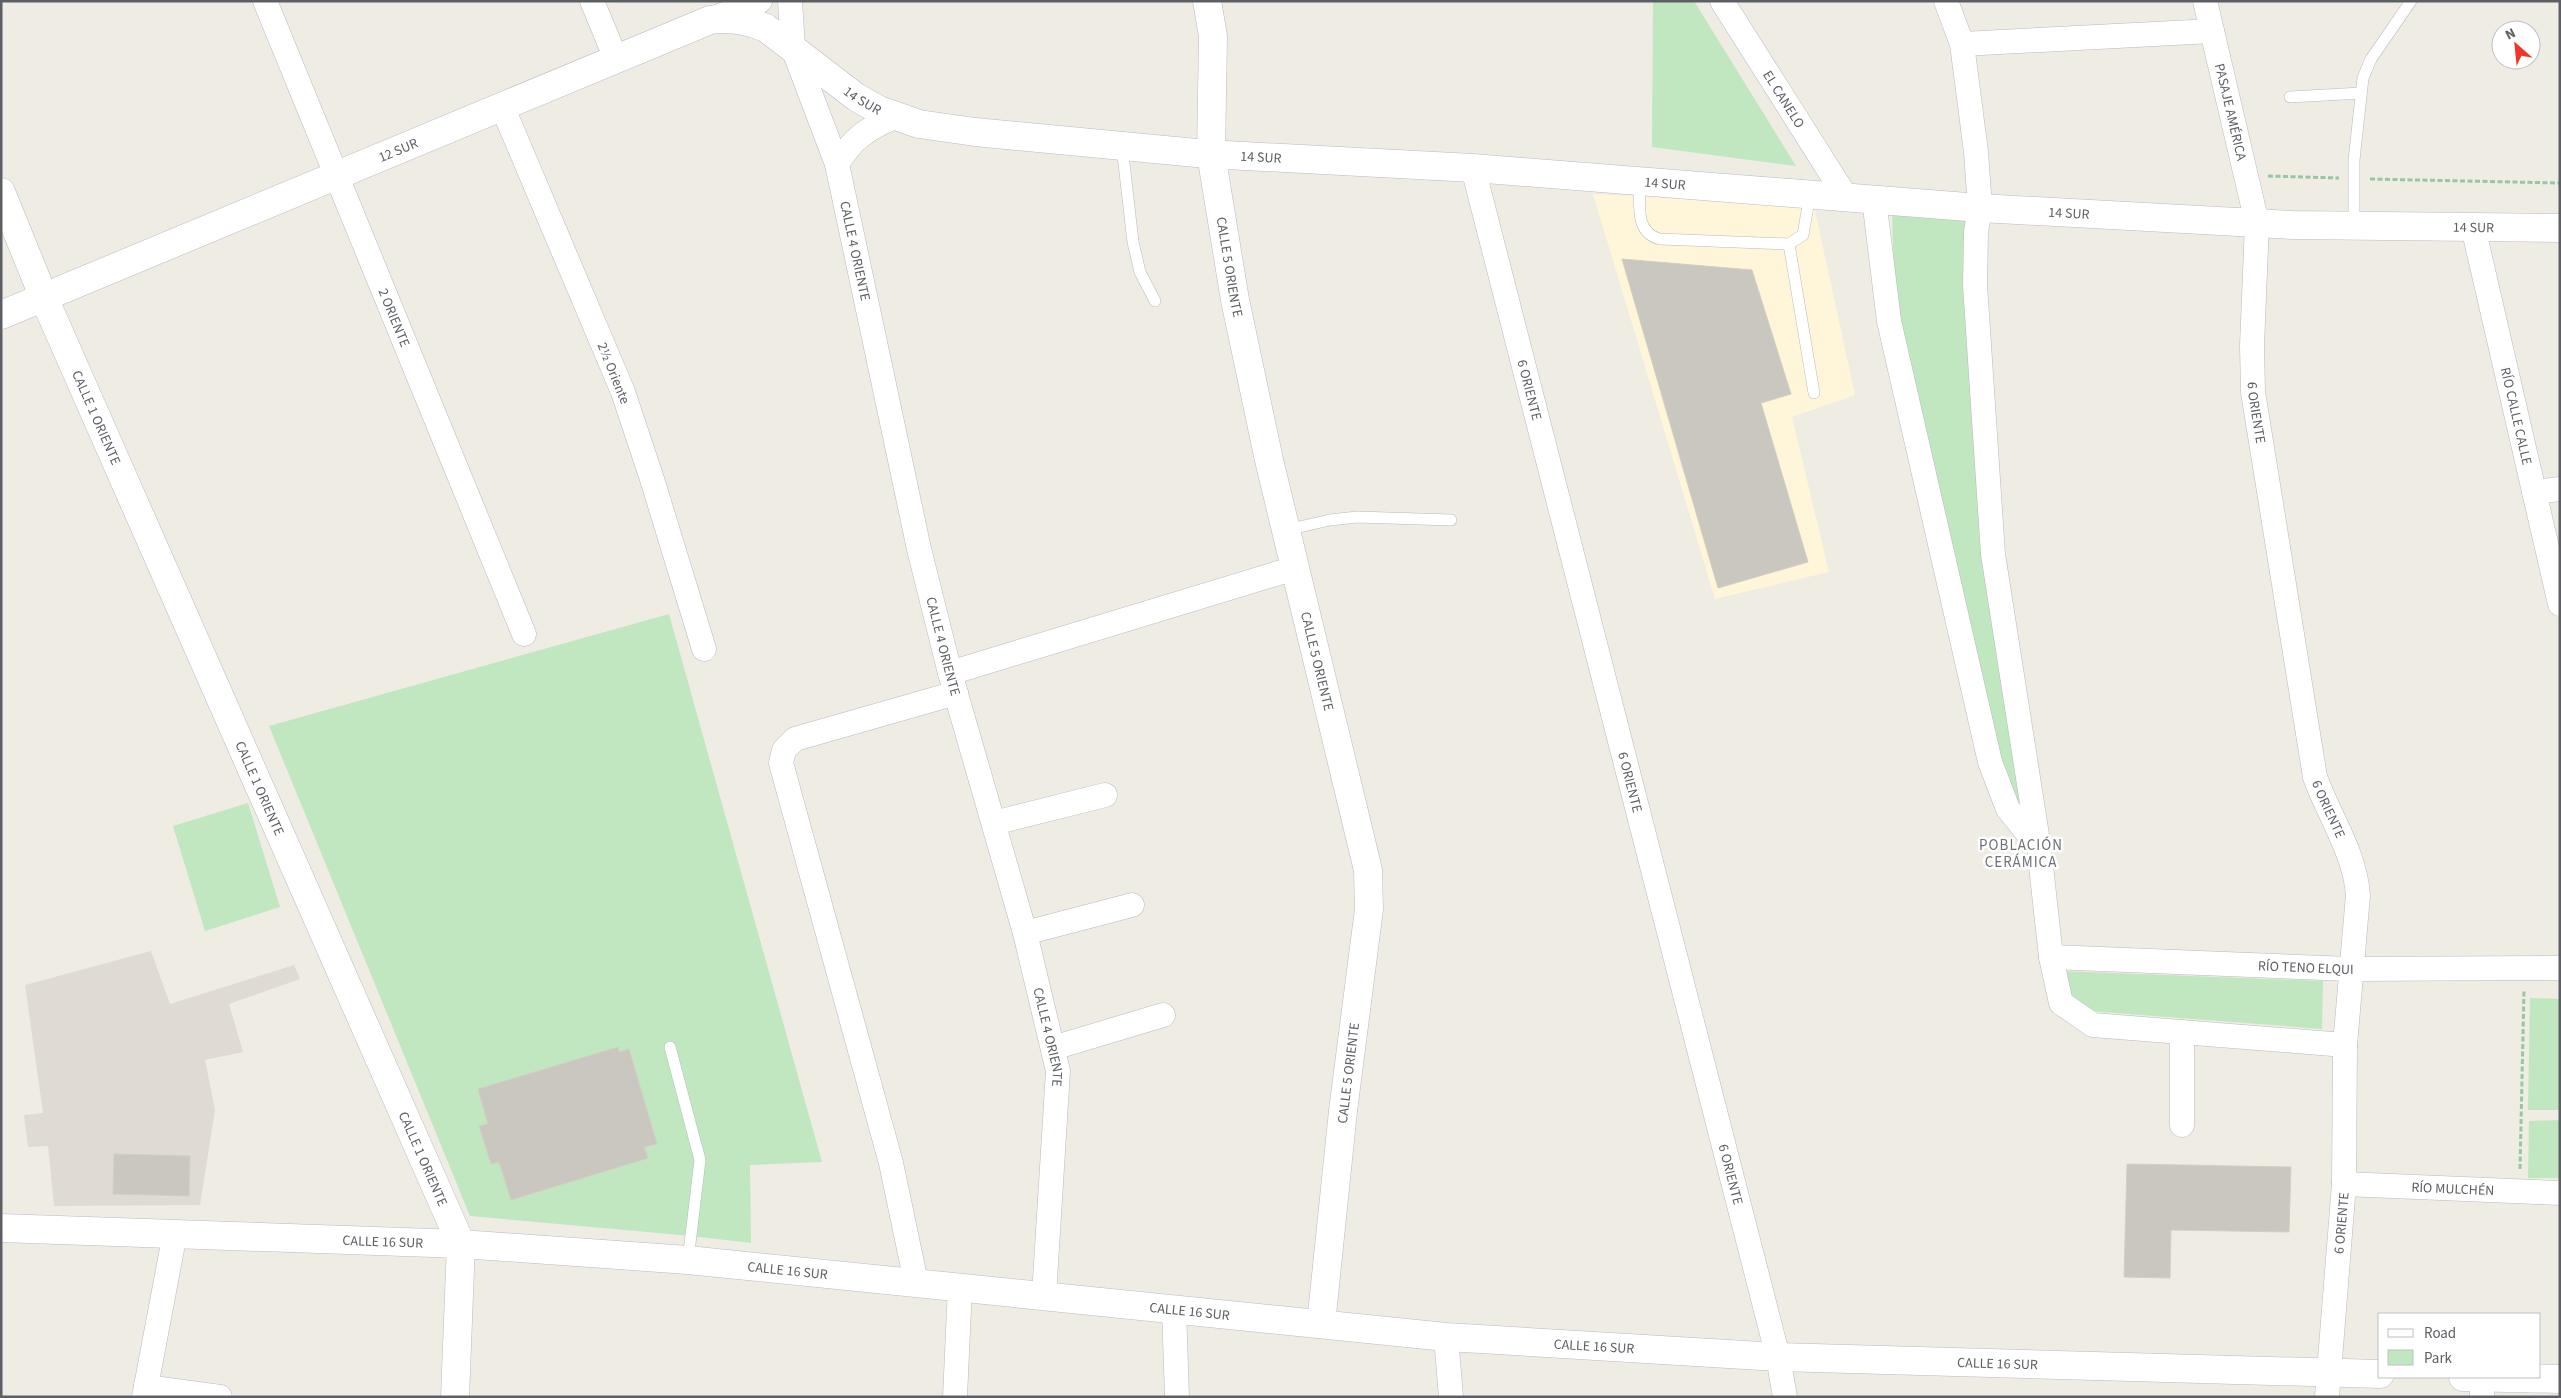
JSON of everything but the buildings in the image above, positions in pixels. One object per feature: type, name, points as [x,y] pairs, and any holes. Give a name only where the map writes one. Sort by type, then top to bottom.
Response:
[{"type":"main road","name":"CALLE 5 ORIENTE","points":[[1206,1],[1213,36],[1211,154],[1235,300],[1286,530],[1368,870],[1370,891],[1342,1120],[1321,1324]]},
{"type":"main road","name":"12 SUR","points":[[1,315],[710,20],[723,18],[751,22],[766,28],[793,48]]},
{"type":"main road","name":"14 SUR","points":[[793,48],[856,97],[879,110],[919,124],[975,132],[1211,154],[1473,168],[1980,208],[2257,223],[2560,228]]},
{"type":"main road","name":"CALLE 1 ORIENTE","points":[[1,192],[44,298],[461,1244],[455,1397]]},
{"type":"main road","name":"CALLE 16 SUR","points":[[1,1228],[461,1244],[688,1260],[1446,1337],[1778,1357],[2328,1385],[2378,1374]]},
{"type":"main road","points":[[2521,1378],[2560,1379]]},
{"type":"street","name":"2 ORIENTE","points":[[265,1],[524,634]]},
{"type":"street","points":[[592,1],[616,59]]},
{"type":"street","points":[[710,20],[760,1]]},
{"type":"street","name":"CALLE 4 ORIENTE","points":[[790,1],[793,48],[836,164],[919,549],[953,683],[1025,933],[1058,1071],[1044,1296]]},
{"type":"street","name":"EL CANELO","points":[[1722,1],[1846,197]]},
{"type":"street","points":[[1946,1],[1962,44],[1976,152],[1980,208],[1976,232],[1975,285],[1993,554],[2039,848],[2051,957],[2061,1003],[2093,1025],[2345,1045]]},
{"type":"street","name":"PASAJE AMÉRICA","points":[[2205,1],[2257,223]]},
{"type":"street","points":[[1962,44],[2212,31]]},
{"type":"street","name":"2½ Oriente","points":[[502,106],[623,392],[652,479],[704,649]]},
{"type":"street","points":[[836,164],[860,134],[896,116]]},
{"type":"street","name":"6 ORIENTE","points":[[1473,168],[1778,1357],[1785,1397]]},
{"type":"street","points":[[1874,199],[1889,321],[1990,762],[2008,808],[2039,848]]},
{"type":"street","name":"6 ORIENTE","points":[[2257,223],[2252,346],[2253,392],[2315,777],[2325,806],[2353,866],[2357,880],[2358,895],[2350,969],[2345,1045],[2344,1184],[2328,1385]]},
{"type":"street","name":"RÍO CALLE CALLE","points":[[2474,227],[2560,604]]},
{"type":"street","points":[[2534,492],[2560,490]]},
{"type":"street","points":[[916,1282],[891,1163],[780,763],[781,756],[789,744],[802,736],[953,683],[1296,568]]},
{"type":"street","points":[[994,823],[1105,795]]},
{"type":"street","points":[[1025,933],[1132,905]]},
{"type":"street","name":"RÍO TENO ELQUI","points":[[2051,957],[2350,969],[2525,970],[2560,968]]},
{"type":"street","points":[[1053,1048],[1163,1015]]},
{"type":"street","points":[[2182,1032],[2182,1125]]},
{"type":"street","name":"RÍO MULCHÉN","points":[[2344,1184],[2560,1193]]},
{"type":"street","points":[[175,1233],[145,1392],[220,1397]]},
{"type":"street","points":[[955,1397],[960,1287]]},
{"type":"street","points":[[1174,1309],[1177,1397]]},
{"type":"street","points":[[1446,1337],[1452,1397]]},
{"type":"street","points":[[2482,1378],[2482,1397]]},
{"type":"lane","points":[[2354,225],[2354,178],[2363,78],[2372,59],[2411,1]]},
{"type":"lane","points":[[2290,97],[2361,93]]},
{"type":"lane","points":[[1122,146],[1133,242],[1140,272],[1155,301]]},
{"type":"lane","points":[[1640,181],[1641,222],[1643,229],[1652,237],[1789,244],[1803,235],[1810,194]]},
{"type":"lane","points":[[1789,244],[1814,393]]},
{"type":"lane","points":[[1286,530],[1330,520],[1357,517],[1451,520]]},
{"type":"lane","points":[[670,1047],[700,1160],[688,1260]]},
{"type":"path","points":[[2247,175],[2560,183]]},
{"type":"path","points":[[2519,1192],[2525,970]]},
{"type":"shaded area","points":[[1593,194],[1814,206],[1855,395],[1792,417],[1829,572],[1715,599]]},
{"type":"shaded area","points":[[151,951],[170,1004],[294,965],[300,979],[229,1004],[243,1052],[205,1060],[215,1110],[200,1205],[54,1206],[48,1146],[28,1147],[24,1115],[43,1113],[25,985]]},
{"type":"green space","points":[[1653,1],[1694,1],[1796,166],[1652,147]]},
{"type":"green space","points":[[1892,208],[1969,214],[2031,829],[2011,802],[1895,321]]},
{"type":"green space","points":[[669,614],[822,1162],[750,1165],[751,1243],[470,1216],[269,726]]},
{"type":"green space","points":[[248,803],[280,907],[205,931],[173,826]]},
{"type":"green space","points":[[2061,971],[2323,981],[2322,1029],[2090,1011],[2067,995]]},
{"type":"green space","points":[[2530,998],[2560,999],[2560,1110],[2528,1110]]},
{"type":"green space","points":[[2560,1120],[2560,1178],[2528,1178],[2529,1121]]},
{"type":"district","name":"POBLACIÓN CERÁMICA","points":[[2021,854]]}]
